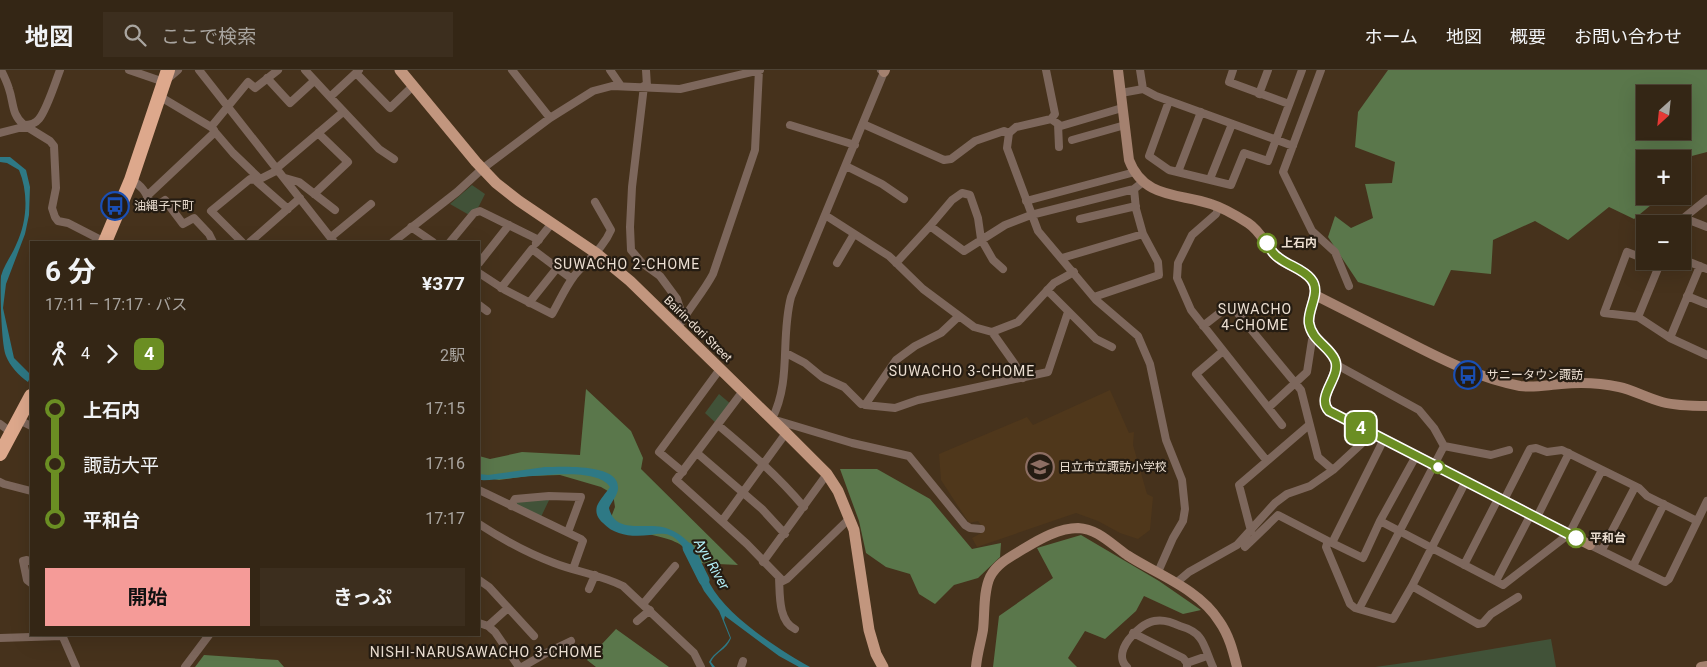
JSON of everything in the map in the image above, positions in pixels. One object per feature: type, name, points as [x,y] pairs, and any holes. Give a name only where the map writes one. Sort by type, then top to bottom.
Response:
[{"type":"highway","points":[[105,241],[131,180],[166,76]]},
{"type":"highway","points":[[0,454],[12,433],[25,423],[30,400]]},
{"type":"main road","name":"Bairin-dori Street","points":[[400,70],[482,169],[510,195],[596,253],[680,323],[720,369],[827,474],[838,491],[850,518],[869,630],[876,654],[883,667]]},
{"type":"street","points":[[1,70],[8,85],[17,119],[50,141],[54,146],[56,188],[52,208],[55,217],[58,221],[68,223],[103,241]]},
{"type":"street","points":[[0,133],[26,126],[38,119],[60,70]]},
{"type":"street","points":[[129,70],[166,76],[178,70]]},
{"type":"street","points":[[199,70],[333,240],[371,204]]},
{"type":"street","points":[[147,196],[213,129],[228,105],[248,82],[255,88],[278,70]]},
{"type":"street","points":[[305,70],[379,149],[394,159]]},
{"type":"street","points":[[512,70],[550,118]]},
{"type":"street","points":[[610,70],[621,86]]},
{"type":"street","points":[[646,70],[646,86],[632,187],[631,250],[642,263],[660,276],[677,298],[680,323]]},
{"type":"street","points":[[395,241],[457,192],[482,169],[550,118],[593,91],[612,86],[680,89],[759,70],[755,150],[713,274],[708,285],[680,323]]},
{"type":"street","points":[[1046,70],[1055,114],[1054,121],[1059,147]]},
{"type":"street","points":[[1118,70],[1129,160],[1143,182],[1166,194],[1219,207],[1253,226],[1261,234],[1276,257],[1311,279],[1315,289],[1309,321],[1315,338],[1333,356],[1336,365],[1325,399],[1326,408],[1329,411],[1663,581],[1667,580],[1707,501]]},
{"type":"street","points":[[1140,70],[1143,90]]},
{"type":"street","points":[[1233,70],[1229,82],[1289,104]]},
{"type":"street","points":[[1260,94],[1268,70]]},
{"type":"street","points":[[1169,101],[1149,156],[1169,170],[1231,185],[1244,153],[1268,161],[1302,70]]},
{"type":"street","points":[[1321,70],[1283,172],[1312,232],[1335,252],[1349,286]]},
{"type":"street","points":[[330,97],[357,71],[390,108],[413,86]]},
{"type":"street","points":[[883,71],[855,145],[791,297],[787,323],[783,389],[780,404],[772,419],[852,443],[909,456],[965,525],[981,530]]},
{"type":"street","points":[[267,78],[290,103],[314,81]]},
{"type":"street","points":[[1120,93],[1143,90],[1293,146]]},
{"type":"street","points":[[159,96],[213,129],[258,180],[288,209]]},
{"type":"street","points":[[1122,108],[1061,126],[1054,121],[1016,127],[1009,133],[1007,148],[1038,231],[1094,297],[1138,336],[1150,364],[1166,440],[1182,480],[1185,508],[1183,521],[1158,572]]},
{"type":"street","points":[[241,241],[211,211],[250,179],[258,180],[277,169],[343,112]]},
{"type":"street","points":[[1178,172],[1201,112]]},
{"type":"street","points":[[863,124],[944,160],[951,159],[975,141],[1004,130],[1009,133]]},
{"type":"street","points":[[1210,179],[1232,124]]},
{"type":"street","points":[[790,125],[855,145]]},
{"type":"street","points":[[1072,140],[1125,125]]},
{"type":"street","points":[[314,194],[348,162],[318,133]]},
{"type":"street","points":[[846,166],[882,184],[904,199]]},
{"type":"street","points":[[1026,201],[1135,172]]},
{"type":"street","points":[[285,178],[299,182],[335,210]]},
{"type":"street","points":[[131,180],[143,188],[153,208],[165,200],[183,224],[194,218],[209,234],[212,241]]},
{"type":"street","points":[[930,226],[964,251],[1005,225],[1031,215],[1134,189],[1143,182]]},
{"type":"street","points":[[1094,297],[1159,275],[1158,262],[1143,234],[1134,189]]},
{"type":"street","points":[[896,263],[952,200],[962,193],[970,195],[978,218],[982,239],[994,260],[1003,269]]},
{"type":"street","points":[[251,241],[300,198]]},
{"type":"street","points":[[1688,215],[1707,199]]},
{"type":"street","points":[[480,274],[501,288],[552,314],[572,279],[596,253],[607,239],[611,230],[595,202]]},
{"type":"street","points":[[1080,219],[1136,206]]},
{"type":"street","points":[[1219,207],[1216,214],[1192,235],[1178,264],[1177,278],[1191,310],[1282,425]]},
{"type":"street","points":[[451,241],[474,213],[480,211],[539,240]]},
{"type":"street","points":[[825,215],[889,256],[923,288],[974,327],[992,332],[1018,322],[1054,283],[1074,272]]},
{"type":"street","points":[[501,288],[552,223]]},
{"type":"street","points":[[1691,223],[1707,227]]},
{"type":"street","points":[[480,263],[509,225]]},
{"type":"street","points":[[411,227],[432,241]]},
{"type":"street","points":[[838,263],[854,234]]},
{"type":"street","points":[[1062,258],[1143,234]]},
{"type":"street","points":[[532,249],[572,279]]},
{"type":"street","points":[[1636,256],[1627,252],[1604,313],[1638,317],[1670,338],[1707,355]]},
{"type":"street","points":[[1670,338],[1687,296],[1703,267],[1691,262]]},
{"type":"street","points":[[529,303],[557,268]]},
{"type":"street","points":[[1638,317],[1657,270]]},
{"type":"street","points":[[1047,290],[1096,339],[1112,347]]},
{"type":"street","points":[[1314,295],[1437,357],[1483,376],[1504,382],[1538,387],[1564,384],[1604,385],[1619,387],[1675,405],[1707,406]]},
{"type":"street","points":[[1687,296],[1707,304]]},
{"type":"street","points":[[480,306],[487,311]]},
{"type":"street","points":[[1203,326],[1226,308],[1235,310],[1301,390],[1318,457],[1333,470]]},
{"type":"street","points":[[959,316],[942,333],[915,346],[896,360],[864,405],[894,408],[918,400],[1048,372],[1068,312]]},
{"type":"street","points":[[992,332],[1023,378]]},
{"type":"street","points":[[1268,407],[1308,372],[1312,340],[1315,338]]},
{"type":"street","points":[[1223,351],[1196,374],[1267,461]]},
{"type":"street","points":[[786,353],[805,363],[822,377],[844,386],[861,404]]},
{"type":"street","points":[[1336,365],[1419,410],[1434,428],[1444,446],[1492,456],[1509,450]]},
{"type":"street","points":[[683,472],[659,452],[720,369]]},
{"type":"street","points":[[743,391],[676,480],[747,544],[783,581],[850,518]]},
{"type":"street","points":[[0,424],[12,433]]},
{"type":"street","points":[[718,425],[763,463],[786,485],[804,507]]},
{"type":"street","points":[[1250,531],[1239,485],[1309,425]]},
{"type":"street","points":[[722,521],[786,433]]},
{"type":"street","points":[[1176,583],[1189,572],[1237,545],[1275,503],[1287,494],[1310,486],[1333,470],[1372,433]]},
{"type":"street","points":[[1384,440],[1326,547],[1350,604],[1358,609],[1392,619],[1412,586],[1466,481]]},
{"type":"street","points":[[1358,609],[1444,446]]},
{"type":"street","points":[[1464,565],[1530,449],[1536,448],[1547,452],[1562,450],[1569,453],[1639,488],[1648,496],[1697,521]]},
{"type":"street","points":[[697,453],[762,509],[784,534]]},
{"type":"street","points":[[1496,581],[1569,453]]},
{"type":"street","points":[[1245,547],[1278,515],[1362,558],[1416,456]]},
{"type":"street","points":[[1380,521],[1503,585],[1569,534],[1602,470]]},
{"type":"street","points":[[763,562],[827,474]]},
{"type":"street","points":[[0,482],[30,491]]},
{"type":"street","points":[[1602,550],[1635,487]]},
{"type":"street","points":[[480,490],[568,532],[583,542],[573,568]]},
{"type":"street","points":[[511,506],[515,499],[549,496],[580,497],[568,532]]},
{"type":"street","points":[[1633,566],[1664,504]]},
{"type":"street","points":[[480,525],[521,548],[554,563],[612,580],[623,586],[694,653],[701,667]]},
{"type":"street","points":[[976,667],[990,577],[1004,560],[1049,534],[1076,528],[1098,534],[1127,555],[1158,572],[1199,599],[1219,620],[1231,645],[1237,667]]},
{"type":"street","points":[[30,562],[23,561],[27,580],[30,582]]},
{"type":"street","points":[[643,604],[675,566]]},
{"type":"street","points":[[589,589],[595,575]]},
{"type":"street","points":[[779,578],[784,616],[786,622],[795,629]]},
{"type":"street","points":[[480,581],[489,586],[534,636]]},
{"type":"street","points":[[1412,586],[1478,624],[1484,623],[1491,614],[1518,597]]},
{"type":"street","points":[[488,626],[508,608]]},
{"type":"street","points":[[637,621],[650,610]]},
{"type":"street","points":[[1127,667],[1123,663],[1121,656],[1133,633],[1142,625],[1154,621],[1166,621],[1189,630],[1201,638],[1213,667]]},
{"type":"street","points":[[480,623],[488,626],[495,632],[521,667],[571,641]]},
{"type":"street","points":[[1133,633],[1183,658],[1187,665],[1207,656]]},
{"type":"street","points":[[0,638],[41,636]]},
{"type":"street","points":[[62,636],[76,667]]},
{"type":"street","points":[[186,667],[208,636]]},
{"type":"street","points":[[1701,667],[1707,666]]},
{"type":"shaded area","name":"日立市立諏訪小学校","points":[[1110,390],[1129,433],[1134,432],[1133,445],[1147,494],[1153,497],[1150,530],[1138,539],[1076,513],[977,547],[972,538],[985,531],[978,521],[969,523],[941,480],[939,454],[1027,417],[1033,425]]},
{"type":"green space","points":[[1388,70],[1707,70],[1707,152],[1691,156],[1691,150],[1636,150],[1636,205],[1651,205],[1639,215],[1636,215],[1634,219],[1609,207],[1568,240],[1535,221],[1493,240],[1491,274],[1451,270],[1434,306],[1358,282],[1328,237],[1335,216],[1351,228],[1373,218],[1365,184],[1392,183],[1395,162],[1355,147],[1358,112]]},
{"type":"green space","points":[[472,185],[485,194],[471,216],[450,204]]},
{"type":"green space","points":[[586,389],[631,431],[643,458],[641,469],[738,565],[698,563],[686,549],[675,542],[640,532],[610,520],[615,507],[613,494],[601,487],[560,475],[528,476],[499,480],[480,476],[480,456],[490,459],[522,452],[580,455]]},
{"type":"green space","points":[[719,394],[732,405],[717,424],[705,413]]},
{"type":"green space","points":[[840,469],[877,469],[930,499],[972,549],[1001,543],[1000,557],[978,578],[954,585],[935,604],[919,594],[910,574],[886,567],[866,553],[859,521]]},
{"type":"green space","points":[[551,496],[540,519],[511,506],[515,499]]},
{"type":"green space","points":[[1081,535],[1159,581],[1201,610],[1183,614],[1144,596],[1136,611],[1105,639],[1085,631],[1068,658],[1077,667],[993,667],[999,616],[1053,578],[1037,548]]},
{"type":"green space","points":[[616,629],[669,667],[596,667],[587,660]]},
{"type":"green space","points":[[1551,639],[1556,667],[1375,667],[1433,659]]},
{"type":"green space","points":[[204,655],[278,660],[284,667],[195,667]]},
{"type":"water","points":[[0,157],[10,157],[26,170],[30,187],[29,215],[25,234],[6,284],[3,308],[14,358],[30,374],[28,382],[15,370],[6,356],[1,303],[1,276],[23,227],[24,189],[19,170],[7,163],[0,162]]},
{"type":"water","points":[[545,467],[588,468],[609,474],[616,479],[618,487],[609,508],[612,516],[617,521],[631,526],[655,526],[669,529],[680,535],[690,544],[701,561],[690,562],[679,542],[669,535],[631,536],[613,531],[608,527],[600,520],[596,509],[598,503],[610,487],[601,480],[569,474],[480,480],[480,474],[488,475]]},
{"type":"water","points":[[703,566],[710,584],[728,608],[754,631],[810,667],[799,667],[779,656],[725,616],[724,620],[731,638],[726,646],[713,658],[711,662],[715,667],[712,667],[709,662],[730,638],[719,611],[704,591],[692,567]]},
{"type":"waterway","name":"Ayu River","points":[[688,548],[704,580]]},
{"type":"bus line","name":"4","points":[[1267,243],[1276,257],[1305,273],[1314,284],[1315,289],[1309,315],[1310,329],[1315,338],[1333,356],[1336,365],[1336,370],[1325,399],[1326,408],[1329,411],[1576,538]]},
{"type":"place","name":"油縄子下町","points":[[115,206]]},
{"type":"place","name":"上石内","points":[[1267,243]]},
{"type":"place","name":"サニータウン諏訪","points":[[1468,375]]},
{"type":"place","name":"日立市立諏訪小学校","points":[[1040,467]]},
{"type":"place","name":"平和台","points":[[1576,538]]},
{"type":"district","name":"SUWACHO 2-CHOME","points":[[627,264]]},
{"type":"district","name":"SUWACHO 4-CHOME","points":[[1255,318]]},
{"type":"district","name":"SUWACHO 3-CHOME","points":[[962,371]]},
{"type":"district","name":"NISHI-NARUSAWACHO 3-CHOME","points":[[486,652]]}]
